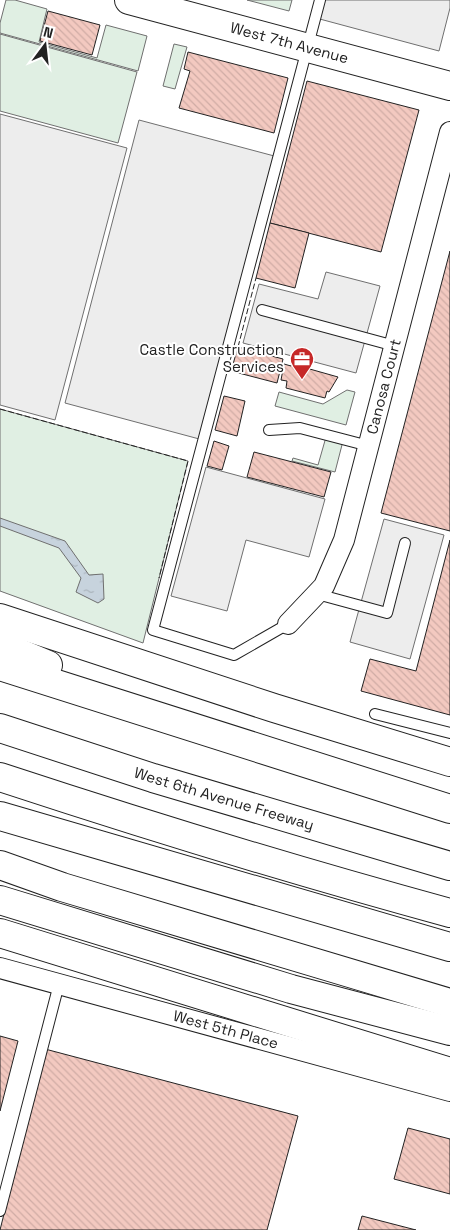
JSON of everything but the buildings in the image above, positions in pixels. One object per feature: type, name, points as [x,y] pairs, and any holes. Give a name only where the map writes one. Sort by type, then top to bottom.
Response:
[{"type":"main road","name":"West 7th Avenue","points":[[129,0],[450,86]]},
{"type":"main road","points":[[0,618],[257,703],[450,762]]},
{"type":"main road","points":[[0,645],[206,732]]},
{"type":"main road","points":[[0,666],[450,809]]},
{"type":"main road","name":"West 6th Avenue Freeway","points":[[0,728],[153,778],[450,866]]},
{"type":"main road","points":[[0,777],[152,828],[299,872],[450,913]]},
{"type":"main road","points":[[0,816],[450,947]]},
{"type":"main road","points":[[0,865],[62,887],[450,1003]]},
{"type":"main road","points":[[0,900],[282,986],[450,1031]]},
{"type":"main road","points":[[0,933],[450,1072]]},
{"type":"street","name":"Canosa Court","points":[[288,624],[317,594],[331,574],[339,556],[450,132]]},
{"type":"street","name":"West 5th Place","points":[[0,968],[450,1091]]},
{"type":"lane","points":[[288,624],[234,655],[153,630],[320,0]]},
{"type":"lane","points":[[262,310],[394,346]]},
{"type":"lane","points":[[269,430],[300,428],[369,446]]},
{"type":"lane","points":[[317,594],[387,613],[406,543]]},
{"type":"lane","points":[[375,714],[450,733]]},
{"type":"lane","points":[[0,1211],[59,984]]},
{"type":"green space","points":[[6,0],[15,0],[47,9],[39,42],[97,58],[106,25],[147,36],[138,71],[0,33],[0,23]]},
{"type":"green space","points":[[247,0],[292,0],[289,11]]},
{"type":"green space","points":[[0,34],[137,72],[118,143],[0,111]]},
{"type":"green space","points":[[174,44],[187,47],[175,89],[163,86]]},
{"type":"green space","points":[[347,390],[355,392],[346,425],[275,406],[279,392],[323,404]]},
{"type":"green space","points":[[0,409],[188,461],[143,643],[0,591]]},
{"type":"green space","points":[[326,437],[343,441],[335,472],[292,461],[293,458],[318,465]]},
{"type":"shaded area","points":[[320,0],[450,0],[450,8],[439,51],[316,18]]},
{"type":"shaded area","points":[[0,114],[127,148],[55,420],[0,405]]},
{"type":"shaded area","points":[[139,120],[278,157],[203,440],[65,403]]},
{"type":"shaded area","points":[[326,272],[380,286],[356,373],[243,343],[259,284],[318,299]]},
{"type":"shaded area","points":[[206,467],[325,499],[309,557],[246,540],[227,611],[171,596]]},
{"type":"shaded area","points":[[384,519],[444,535],[410,659],[350,642]]},
{"type":"water","points":[[0,518],[65,541],[89,575],[103,574],[104,599],[98,603],[76,592],[81,578],[59,548],[0,526]]},
{"type":"fence","points":[[238,347],[256,278]]},
{"type":"fence","points":[[0,409],[188,461],[159,578]]},
{"type":"place","name":"Castle Construction Services","points":[[302,380]]}]
